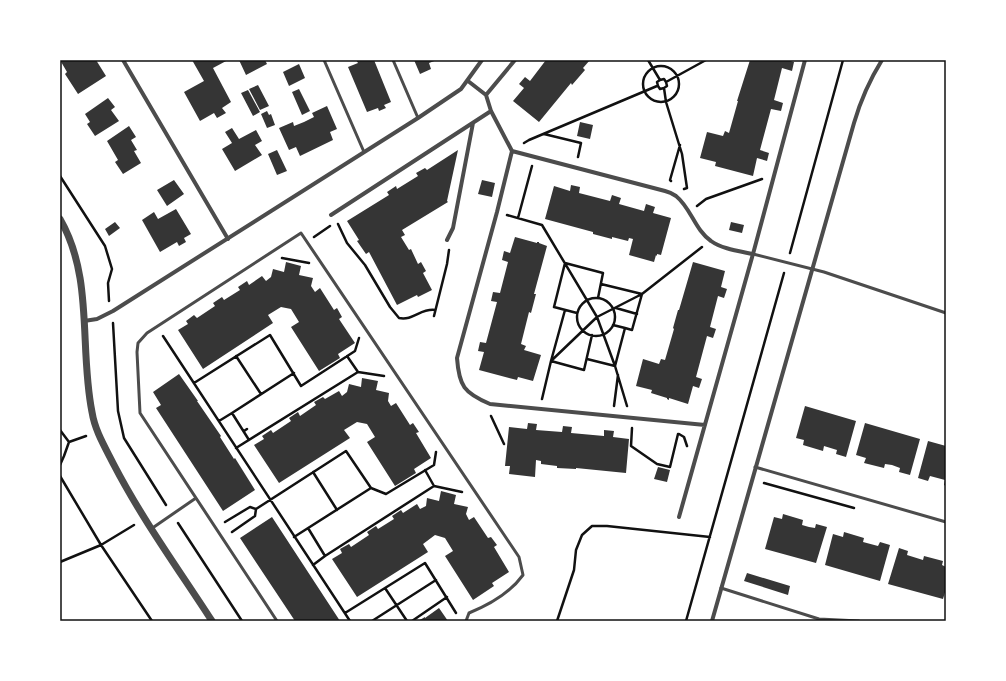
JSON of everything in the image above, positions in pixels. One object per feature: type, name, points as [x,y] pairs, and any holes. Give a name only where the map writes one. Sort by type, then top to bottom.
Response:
[{"type":"street","points":[[123,60],[228,239]]},
{"type":"street","points":[[84,321],[97,319],[113,311],[418,118],[461,89],[482,60]]},
{"type":"street","points":[[486,95],[515,60]]},
{"type":"street","points":[[679,517],[753,254],[805,60]]},
{"type":"street","points":[[712,621],[843,157],[863,95],[882,60]]},
{"type":"street","points":[[468,81],[486,95],[491,111],[512,151],[498,212],[457,358],[458,372],[462,385],[468,393],[490,404],[705,424]]},
{"type":"street","points":[[331,215],[491,111]]},
{"type":"street","points":[[447,240],[453,228],[473,123]]},
{"type":"street","points":[[512,151],[665,191],[676,196],[684,204],[704,234],[710,240],[718,245],[753,254]]},
{"type":"street","points":[[60,220],[67,231],[77,257],[84,321],[88,387],[97,432],[121,480],[151,529],[212,621]]},
{"type":"lane","points":[[324,60],[364,152]]},
{"type":"lane","points":[[393,60],[418,118]]},
{"type":"lane","points":[[277,621],[140,414],[136,352],[138,342],[147,333],[301,233],[519,558],[523,575],[515,585],[484,607],[469,613],[466,621]]},
{"type":"lane","points":[[753,254],[824,272],[946,313]]},
{"type":"lane","points":[[755,467],[946,522]]},
{"type":"lane","points":[[151,529],[196,498]]},
{"type":"lane","points":[[721,588],[819,619],[859,621]]},
{"type":"path","points":[[648,60],[660,80]]},
{"type":"path","points":[[666,82],[706,60]]},
{"type":"path","points":[[789,256],[843,60]]},
{"type":"path","points":[[666,66],[673,70],[677,76],[679,83],[678,91],[673,99],[660,103],[653,101],[644,92],[642,86],[643,80],[645,74],[652,67],[666,66]]},
{"type":"path","points":[[660,80],[664,79],[666,82]]},
{"type":"path","points":[[658,86],[657,82],[660,80]]},
{"type":"path","points":[[666,82],[667,86],[664,88],[666,102],[680,145],[687,188],[683,189],[679,186]]},
{"type":"path","points":[[512,151],[529,140],[658,86]]},
{"type":"path","points":[[658,86],[660,89],[664,88]]},
{"type":"path","points":[[544,134],[582,143],[576,167]]},
{"type":"path","points":[[674,183],[670,180],[680,145]]},
{"type":"path","points":[[518,218],[532,165],[539,167]]},
{"type":"path","points":[[60,176],[105,246],[112,269],[108,283],[108,300],[110,304]]},
{"type":"path","points":[[696,206],[706,199],[764,178],[762,185]]},
{"type":"path","points":[[498,212],[542,225],[598,317],[618,375],[628,408],[614,407],[618,375]]},
{"type":"path","points":[[314,237],[337,222],[347,243],[365,266],[390,307],[399,318],[408,319],[425,310],[435,310]]},
{"type":"path","points":[[434,316],[447,264],[449,251],[447,240]]},
{"type":"path","points":[[697,241],[701,247],[708,251]]},
{"type":"path","points":[[551,361],[598,317],[642,294],[701,247]]},
{"type":"path","points":[[565,263],[604,273],[598,298]]},
{"type":"path","points":[[565,263],[554,307],[577,313]]},
{"type":"path","points":[[686,621],[786,270]]},
{"type":"path","points":[[601,284],[642,294]]},
{"type":"path","points":[[613,325],[632,330],[642,294]]},
{"type":"path","points":[[615,308],[613,325],[608,332],[592,336],[583,331],[578,324],[577,313],[581,305],[587,300],[594,298],[608,302],[615,308],[637,314]]},
{"type":"path","points":[[542,399],[565,310]]},
{"type":"path","points":[[113,316],[118,411],[123,432],[132,452],[242,621]]},
{"type":"path","points":[[157,327],[350,621]]},
{"type":"path","points":[[615,366],[624,328]]},
{"type":"path","points":[[194,383],[270,335],[301,386],[347,356],[358,372]]},
{"type":"path","points":[[551,361],[584,370],[592,336]]},
{"type":"path","points":[[236,356],[261,394]]},
{"type":"path","points":[[587,359],[615,366]]},
{"type":"path","points":[[236,448],[358,372],[386,376]]},
{"type":"path","points":[[219,421],[294,373]]},
{"type":"path","points":[[232,413],[249,440]]},
{"type":"path","points":[[632,428],[630,446],[657,464],[670,467],[678,433]]},
{"type":"path","points":[[60,430],[69,442]]},
{"type":"path","points":[[69,442],[97,432]]},
{"type":"path","points":[[60,465],[69,442]]},
{"type":"path","points":[[220,517],[231,533],[255,516],[256,509],[270,499],[346,451],[371,488],[386,494],[434,465],[436,452],[432,446]]},
{"type":"path","points":[[425,470],[434,486]]},
{"type":"path","points":[[313,472],[337,510]]},
{"type":"path","points":[[60,476],[101,545],[152,621]]},
{"type":"path","points":[[313,564],[434,486],[462,492]]},
{"type":"path","points":[[294,537],[371,488]]},
{"type":"path","points":[[224,522],[250,507],[256,509]]},
{"type":"path","points":[[60,562],[101,545],[145,518]]},
{"type":"path","points":[[558,621],[574,570],[576,550],[582,535],[592,526],[607,526],[710,537]]},
{"type":"path","points":[[308,528],[321,545],[325,556]]},
{"type":"path","points":[[345,613],[425,563],[456,611],[456,615]]},
{"type":"path","points":[[372,621],[436,580]]},
{"type":"path","points":[[385,588],[407,621]]},
{"type":"path","points":[[412,621],[447,597]]},
{"type":"building","points":[[60,60],[96,60],[106,76],[78,94],[65,74],[67,72]]},
{"type":"building","points":[[192,60],[228,60],[213,68],[231,102],[222,108],[226,113],[217,118],[214,113],[200,121],[184,92],[204,81]]},
{"type":"building","points":[[239,60],[265,60],[267,64],[246,75]]},
{"type":"building","points":[[356,60],[374,60],[391,102],[384,105],[386,108],[379,111],[378,108],[367,112],[348,67],[358,63]]},
{"type":"building","points":[[414,60],[437,60],[429,63],[431,69],[420,74]]},
{"type":"building","points":[[546,60],[590,60],[583,68],[585,70],[572,85],[571,83],[539,122],[513,101],[524,88],[519,84],[525,77],[530,81]]},
{"type":"building","points":[[750,60],[787,60],[794,62],[792,71],[782,68],[774,100],[783,103],[781,111],[771,109],[760,150],[769,153],[767,161],[757,158],[753,176],[715,166],[716,162],[700,158],[707,132],[723,136],[725,131],[729,133]]},
{"type":"building","points":[[299,64],[305,78],[289,86],[283,72]]},
{"type":"building","points":[[258,85],[269,106],[260,110],[249,89]]},
{"type":"building","points":[[299,89],[310,111],[302,115],[292,92]]},
{"type":"building","points":[[248,90],[260,112],[253,116],[241,93]]},
{"type":"building","points":[[108,98],[115,107],[111,110],[119,121],[95,136],[87,124],[90,122],[85,114]]},
{"type":"building","points":[[327,106],[337,129],[330,132],[333,140],[300,156],[296,147],[289,150],[279,128],[293,122],[294,126],[304,122],[314,117],[312,113]]},
{"type":"building","points":[[267,111],[269,115],[271,114],[275,125],[267,128],[261,114]]},
{"type":"building","points":[[580,122],[593,125],[590,139],[577,136]]},
{"type":"building","points":[[129,126],[136,137],[131,140],[137,150],[134,151],[141,163],[123,174],[115,162],[118,160],[107,141]]},
{"type":"building","points":[[232,128],[239,139],[256,130],[262,141],[255,145],[262,155],[235,171],[222,149],[232,143],[225,132]]},
{"type":"building","points":[[277,150],[287,171],[277,175],[268,154]]},
{"type":"building","points":[[458,150],[448,202],[402,230],[405,235],[401,237],[409,250],[411,249],[418,264],[421,262],[426,271],[423,273],[432,290],[418,297],[417,295],[397,305],[369,252],[366,254],[357,241],[359,240],[347,221],[389,195],[387,192],[396,186],[397,189],[418,176],[416,173],[425,168],[427,170]]},
{"type":"building","points":[[174,180],[184,194],[167,206],[157,190]]},
{"type":"building","points":[[482,180],[495,183],[492,197],[478,194]]},
{"type":"building","points":[[571,185],[580,187],[579,193],[610,201],[612,195],[621,198],[619,204],[644,211],[646,204],[655,207],[653,213],[671,218],[661,255],[656,255],[654,262],[629,255],[633,239],[629,238],[628,241],[612,237],[612,239],[593,234],[593,232],[545,219],[554,186],[570,191]]},
{"type":"building","points":[[176,209],[191,234],[184,238],[186,242],[179,246],[177,242],[160,252],[142,220],[154,212],[158,219]]},
{"type":"building","points":[[115,222],[120,228],[109,236],[105,229]]},
{"type":"building","points":[[731,222],[744,225],[742,233],[729,230]]},
{"type":"building","points":[[515,237],[537,243],[539,242],[547,246],[534,294],[536,294],[531,313],[529,312],[521,344],[526,346],[524,350],[541,355],[533,381],[518,377],[517,380],[479,370],[484,352],[478,351],[480,342],[486,343],[497,302],[491,301],[493,292],[500,293],[508,262],[502,260],[504,251],[510,253]]},
{"type":"building","points":[[286,262],[301,266],[299,275],[313,278],[311,286],[315,292],[320,288],[334,310],[337,308],[342,317],[339,319],[355,343],[338,354],[340,358],[319,371],[291,327],[299,322],[291,309],[281,307],[268,315],[273,323],[203,369],[178,330],[188,324],[186,321],[194,315],[197,318],[215,306],[213,303],[222,297],[224,300],[240,290],[238,287],[247,281],[249,285],[262,276],[266,281],[271,277],[273,269],[284,272]]},
{"type":"building","points":[[693,262],[725,271],[721,287],[727,289],[724,298],[718,296],[710,327],[716,329],[713,338],[707,336],[696,377],[702,379],[699,388],[693,386],[688,404],[669,398],[669,400],[651,393],[652,390],[636,386],[643,359],[659,364],[661,359],[665,360],[678,310]]},
{"type":"building","points":[[179,374],[255,490],[223,511],[156,408],[161,405],[153,392]]},
{"type":"building","points":[[362,378],[378,381],[376,390],[389,393],[388,401],[391,406],[396,403],[410,425],[413,423],[419,432],[416,433],[431,458],[414,469],[416,473],[395,486],[367,442],[375,437],[367,424],[357,422],[344,430],[350,438],[279,483],[254,445],[264,439],[262,436],[271,430],[273,433],[291,421],[289,418],[298,412],[300,416],[316,405],[314,402],[323,397],[325,399],[339,391],[342,396],[347,392],[349,384],[361,387]]},
{"type":"building","points":[[805,406],[856,421],[846,457],[836,454],[837,450],[824,446],[823,451],[803,445],[804,440],[796,438]]},
{"type":"building","points":[[528,423],[537,424],[536,430],[562,432],[563,426],[572,427],[571,433],[604,436],[604,430],[614,431],[613,437],[629,439],[626,473],[576,468],[557,468],[557,466],[541,464],[541,461],[536,460],[535,477],[509,474],[510,466],[505,466],[509,427],[527,429]]},
{"type":"building","points":[[865,423],[920,439],[910,475],[899,472],[900,468],[892,465],[885,464],[884,468],[864,463],[866,458],[856,455]]},
{"type":"building","points":[[928,441],[946,446],[946,486],[944,485],[945,480],[930,476],[928,481],[918,478]]},
{"type":"building","points":[[658,467],[670,470],[667,482],[654,479]]},
{"type":"building","points":[[441,491],[456,495],[454,504],[468,507],[466,514],[469,520],[474,517],[488,538],[491,537],[497,545],[494,547],[509,572],[492,583],[494,586],[473,600],[445,556],[453,551],[445,538],[435,535],[423,544],[428,552],[357,597],[332,559],[342,553],[340,549],[349,544],[351,547],[369,535],[367,532],[376,526],[378,529],[394,519],[392,516],[401,510],[403,513],[417,504],[420,509],[426,506],[427,498],[439,501]]},
{"type":"building","points":[[783,514],[803,520],[802,525],[815,528],[816,524],[827,527],[816,563],[765,549],[774,517],[782,519]]},
{"type":"building","points":[[272,517],[340,621],[295,621],[240,538]]},
{"type":"building","points":[[844,532],[864,538],[863,542],[878,546],[880,542],[890,545],[880,581],[825,565],[833,534],[843,537]]},
{"type":"building","points":[[899,548],[908,551],[907,555],[923,560],[924,556],[943,561],[942,565],[946,567],[946,589],[943,599],[888,584]]},
{"type":"building","points":[[747,573],[790,586],[788,595],[744,581]]},
{"type":"building","points":[[439,608],[448,621],[418,621],[425,618]]}]
